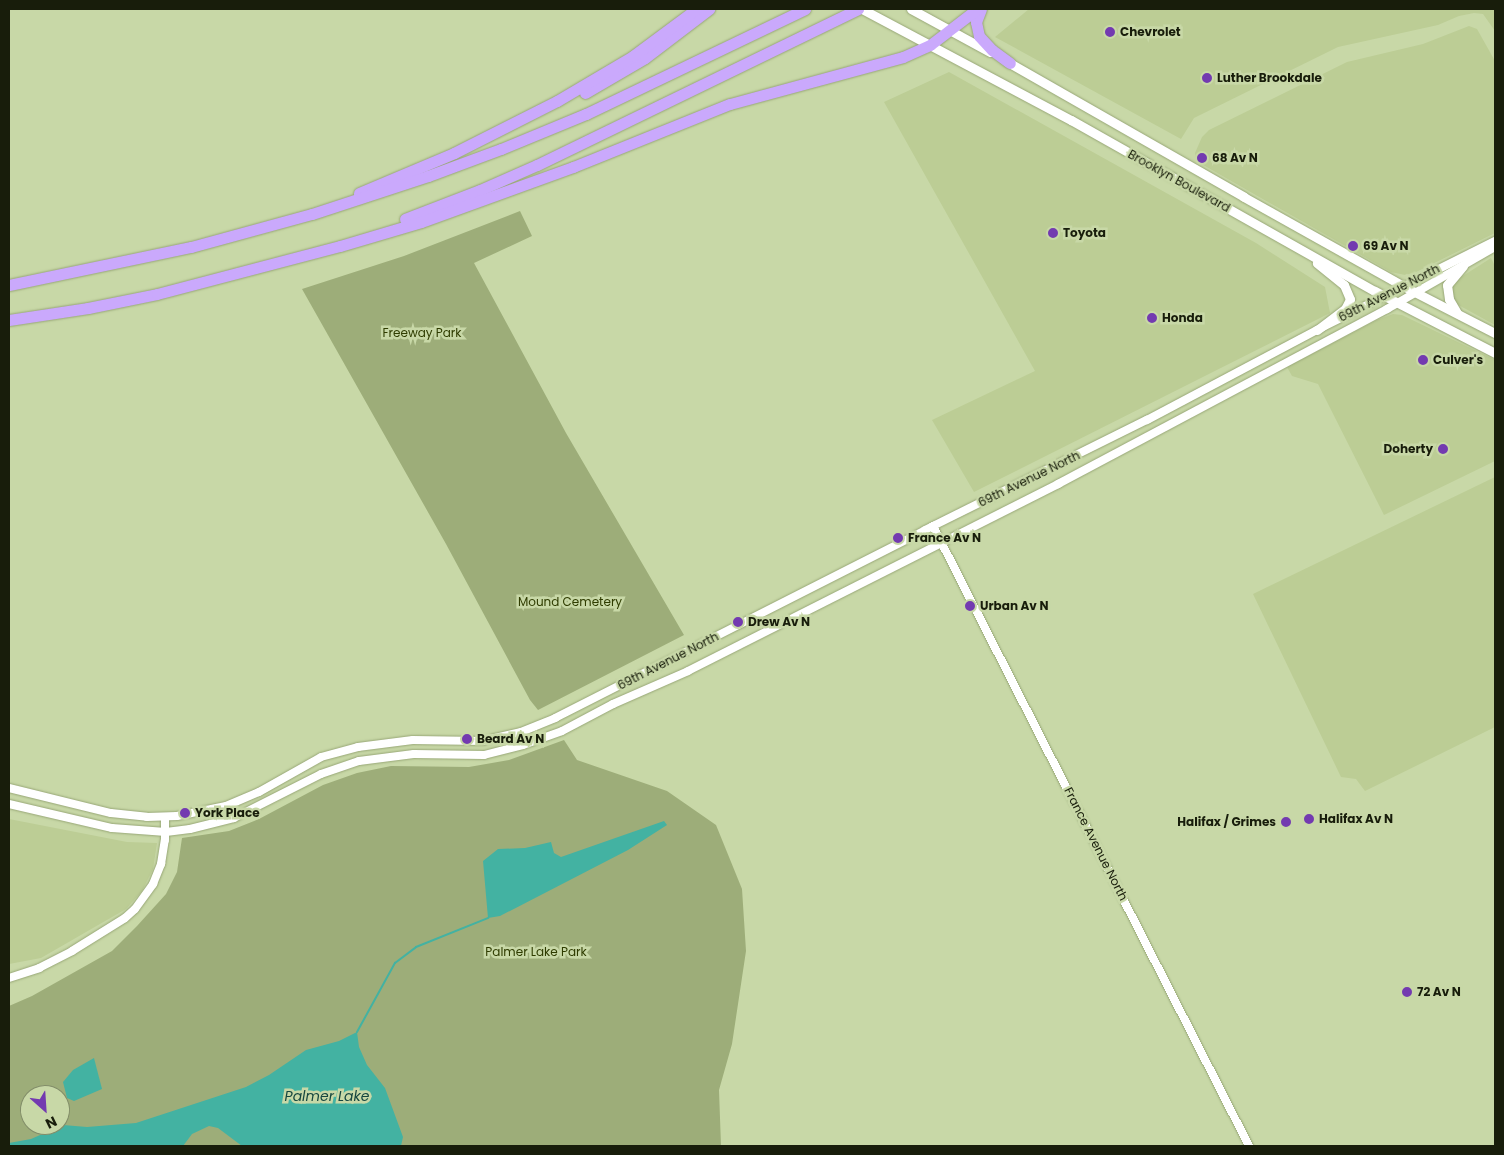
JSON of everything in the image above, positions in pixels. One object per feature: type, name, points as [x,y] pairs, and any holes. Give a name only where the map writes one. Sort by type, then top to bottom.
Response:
[{"type":"highway","points":[[290,220],[454,153],[556,101],[633,56],[696,9]]},
{"type":"highway","points":[[556,101],[580,95],[620,74],[651,54],[710,9]]},
{"type":"highway","points":[[9,285],[161,254],[290,220],[412,182],[541,133],[617,100],[805,9]]},
{"type":"highway","points":[[283,261],[392,224],[480,190],[858,9]]},
{"type":"highway","points":[[9,320],[128,300],[283,261],[390,231],[500,195],[730,104],[879,65],[930,45],[977,9]]},
{"type":"highway","points":[[982,9],[976,22],[979,36],[992,50],[1010,63]]},
{"type":"main road","name":"Brooklyn Boulevard","points":[[862,9],[1071,120],[1385,296],[1495,353]]},
{"type":"main road","name":"Brooklyn Boulevard","points":[[911,9],[950,29],[1182,163],[1403,286],[1495,333]]},
{"type":"main road","points":[[1300,249],[1344,285],[1349,293],[1350,299],[1345,309],[1317,330]]},
{"type":"main road","points":[[1457,314],[1449,299],[1447,285],[1463,266]]},
{"type":"street","name":"69th Avenue North","points":[[9,788],[111,813],[166,817],[190,815],[226,806],[259,792],[321,757],[358,747],[413,740],[482,741],[521,732],[562,714],[1147,420],[1317,330],[1495,241]]},
{"type":"street","name":"69th Avenue North","points":[[9,804],[112,828],[166,832],[190,829],[234,818],[321,774],[359,761],[414,754],[484,755],[523,745],[568,727],[688,670],[1066,480],[1398,302],[1495,247]]},
{"type":"street","name":"France Avenue North","points":[[933,526],[1249,1146]]},
{"type":"street","points":[[9,978],[39,968],[72,951],[130,913],[153,884],[161,864],[166,832],[166,817]]},
{"type":"shaded area","points":[[1029,9],[1495,9],[1495,31],[1483,14],[1474,13],[1459,16],[1438,25],[1338,47],[1194,118],[1181,139],[995,37]]},
{"type":"shaded area","points":[[1469,26],[1477,29],[1495,61],[1495,233],[1414,273],[1405,275],[1391,272],[1198,162],[1196,158],[1195,153],[1202,137],[1209,130],[1347,62],[1423,44]]},
{"type":"shaded area","points":[[949,72],[1256,243],[1325,287],[1330,313],[974,492],[932,420],[1035,371],[884,102]]},
{"type":"shaded area","points":[[1491,258],[1495,266],[1495,325],[1453,302],[1452,286],[1455,281]]},
{"type":"shaded area","points":[[1393,314],[1402,315],[1495,360],[1495,461],[1384,515],[1318,384],[1292,376],[1287,367],[1377,320]]},
{"type":"shaded area","points":[[1495,477],[1495,727],[1365,791],[1356,779],[1341,777],[1253,594]]},
{"type":"shaded area","points":[[9,819],[127,842],[157,843],[153,869],[142,891],[126,909],[41,958],[9,964]]},
{"type":"green space","name":"Mound Cemetery","points":[[520,211],[532,236],[474,263],[566,433],[684,635],[538,710],[530,700],[446,544],[302,289],[404,256]]},
{"type":"green space","name":"Palmer Lake Park","points":[[564,740],[577,760],[667,791],[716,825],[742,889],[746,951],[732,1044],[719,1090],[721,1146],[9,1146],[9,1006],[32,996],[112,951],[166,894],[177,872],[182,838],[229,831],[259,819],[323,785],[357,773],[391,766],[469,767],[509,760]]},
{"type":"water","points":[[664,821],[667,825],[628,850],[500,916],[488,918],[483,861],[498,849],[525,848],[551,842],[554,853],[561,857]]},
{"type":"water","name":"Palmer Lake","points":[[357,1032],[359,1047],[367,1065],[385,1088],[403,1137],[401,1146],[242,1146],[218,1128],[209,1126],[192,1134],[183,1146],[9,1146],[9,1143],[31,1139],[40,1135],[70,1135],[70,1126],[87,1127],[136,1123],[246,1087],[269,1075],[306,1050],[339,1041]]},
{"type":"water","points":[[94,1058],[102,1089],[74,1101],[70,1099],[70,1085],[64,1085],[63,1082],[73,1070]]},
{"type":"waterway","points":[[357,1032],[395,963],[416,947],[488,918]]},
{"type":"place","name":"Chevrolet","points":[[1110,32]]},
{"type":"place","name":"Luther Brookdale","points":[[1207,78]]},
{"type":"place","name":"68 Av N","points":[[1202,158]]},
{"type":"place","name":"Toyota","points":[[1053,233]]},
{"type":"place","name":"69 Av N","points":[[1353,246]]},
{"type":"place","name":"Honda","points":[[1152,318]]},
{"type":"place","name":"Culver's","points":[[1423,360]]},
{"type":"place","name":"Doherty","points":[[1443,449]]},
{"type":"place","name":"France Av N","points":[[898,538]]},
{"type":"place","name":"Urban Av N","points":[[970,606]]},
{"type":"place","name":"Drew Av N","points":[[738,622]]},
{"type":"place","name":"Beard Av N","points":[[467,739]]},
{"type":"place","name":"York Place","points":[[185,813]]},
{"type":"place","name":"Halifax Av N","points":[[1309,819]]},
{"type":"place","name":"Halifax / Grimes","points":[[1286,822]]},
{"type":"place","name":"72 Av N","points":[[1407,992]]},
{"type":"park label","name":"Freeway Park","points":[[422,333]]}]
